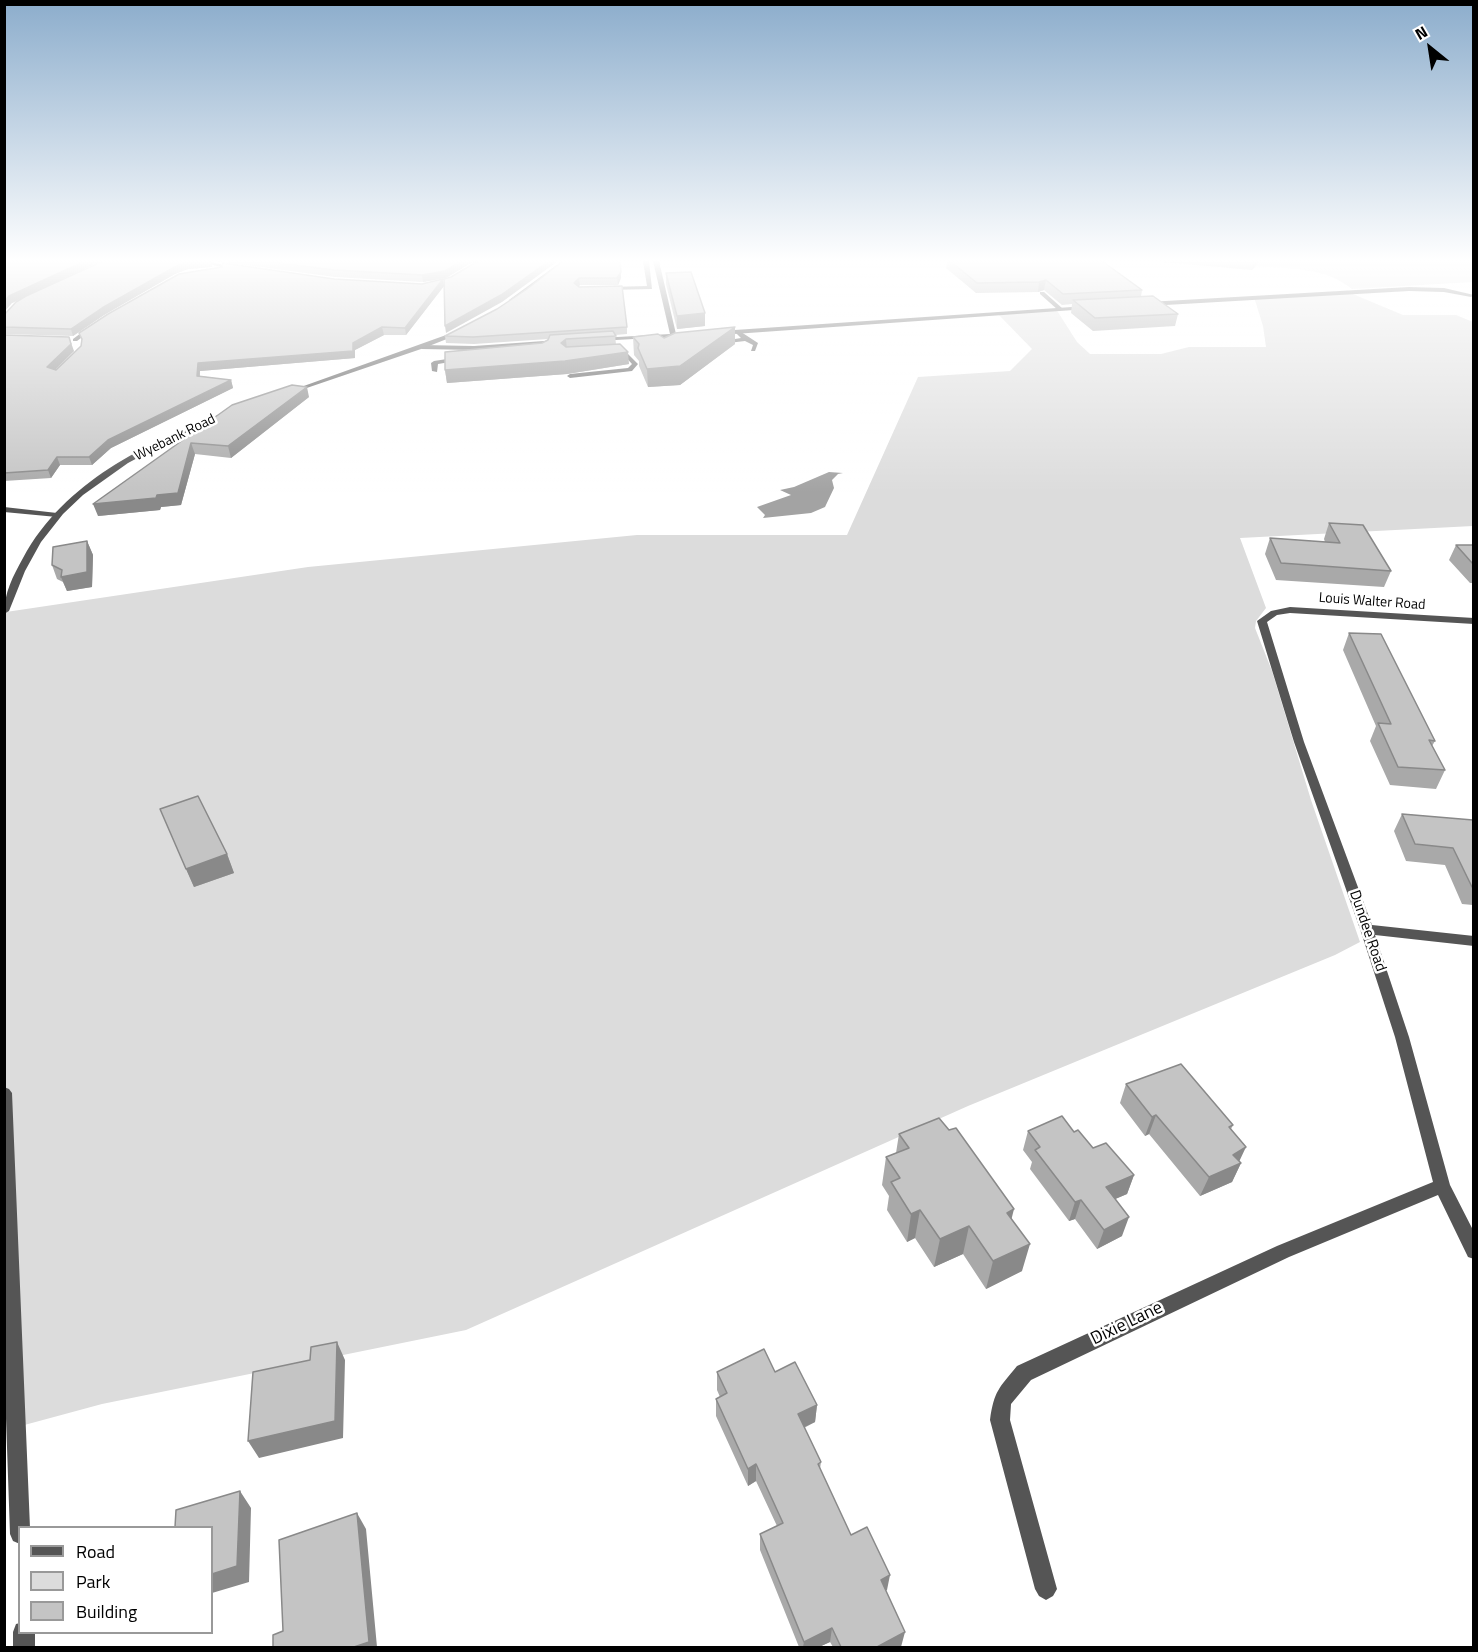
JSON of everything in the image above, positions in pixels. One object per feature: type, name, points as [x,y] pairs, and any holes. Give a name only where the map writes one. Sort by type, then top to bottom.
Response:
[{"type":"street","points":[[65,340],[77,343],[82,338]]},
{"type":"street","points":[[278,395],[443,338]]},
{"type":"street","points":[[594,341],[634,338]]},
{"type":"street","points":[[570,376],[630,370],[635,364],[624,352],[617,339]]},
{"type":"street","points":[[714,343],[746,339],[756,344],[753,350]]},
{"type":"street","points":[[422,347],[474,348],[548,343],[544,352]]},
{"type":"street","points":[[613,352],[624,352]]},
{"type":"street","points":[[435,371],[434,363],[436,362],[467,358]]},
{"type":"street","name":"Wyebank Road","points":[[4,611],[21,568],[57,515],[107,473],[138,454],[173,435],[228,412]]},
{"type":"street","points":[[4,509],[57,515]]},
{"type":"street","name":"Louis Walter Road","points":[[1270,615],[1280,611],[1303,611],[1473,621]]},
{"type":"street","name":"Dundee Road","points":[[1270,615],[1262,621],[1262,628],[1280,675],[1299,742],[1367,929],[1402,1037],[1442,1186],[1473,1251]]},
{"type":"street","points":[[1367,929],[1473,941]]},
{"type":"street","points":[[4,1093],[20,1526]]},
{"type":"street","name":"Dixie Lane","points":[[1046,1589],[1000,1420],[1002,1400],[1024,1373],[1355,1218],[1442,1186]]},
{"type":"green space","points":[[1021,338],[1075,338],[1090,354],[1161,354],[1189,347],[1266,347],[1265,338],[1473,338],[1473,526],[1240,538],[1266,608],[1256,621],[1255,628],[1272,671],[1311,800],[1360,942],[1335,955],[968,1106],[466,1330],[102,1404],[17,1427],[4,1065],[6,612],[308,567],[637,535],[847,535],[918,377],[1010,371],[1032,349]]},
{"type":"shaded area","points":[[829,472],[843,473],[838,474],[832,480],[834,488],[825,507],[811,513],[763,518],[765,515],[757,507],[791,495],[780,490],[794,487]]},
{"type":"building","points":[[4,338],[69,338],[71,344],[47,367],[56,370],[81,346],[82,339],[362,338],[353,343],[353,351],[198,363],[197,376],[231,380],[108,440],[89,457],[57,457],[48,470],[4,473]]},
{"type":"building","points":[[549,338],[581,338],[566,339],[561,343],[566,347],[620,344],[628,352],[565,361],[445,370],[445,352],[542,343]]},
{"type":"building","points":[[634,338],[719,338],[680,366],[647,369],[638,348],[639,344]]},
{"type":"building","points":[[292,385],[307,387],[228,446],[191,443],[178,493],[157,495],[156,498],[93,504],[232,405]]},
{"type":"building","points":[[1329,523],[1363,525],[1391,571],[1281,563],[1270,538],[1340,543]]},
{"type":"building","points":[[87,541],[87,572],[61,577],[62,570],[52,565],[53,547]]},
{"type":"building","points":[[1456,545],[1473,545],[1473,564]]},
{"type":"building","points":[[1349,633],[1381,634],[1435,741],[1429,740],[1445,770],[1398,767],[1378,723],[1391,724]]},
{"type":"building","points":[[198,796],[227,854],[186,869],[160,809]]},
{"type":"building","points":[[1402,814],[1473,820],[1473,887],[1453,848],[1415,844]]},
{"type":"building","points":[[1181,1064],[1233,1125],[1229,1127],[1246,1147],[1233,1155],[1241,1163],[1209,1177],[1156,1115],[1152,1117],[1126,1084]]},
{"type":"building","points":[[1062,1116],[1074,1132],[1078,1130],[1093,1148],[1106,1143],[1134,1175],[1106,1187],[1129,1217],[1104,1230],[1081,1200],[1075,1202],[1035,1150],[1040,1147],[1028,1131]]},
{"type":"building","points":[[939,1118],[949,1130],[956,1128],[1014,1209],[1007,1213],[1030,1244],[993,1261],[969,1226],[940,1239],[920,1210],[911,1214],[891,1182],[900,1178],[886,1157],[909,1148],[899,1134]]},
{"type":"building","points":[[337,1342],[335,1421],[248,1441],[253,1372],[310,1360],[311,1347]]},
{"type":"building","points":[[764,1349],[775,1372],[795,1362],[817,1405],[798,1414],[821,1462],[818,1464],[851,1535],[867,1527],[890,1575],[881,1580],[905,1632],[877,1647],[841,1647],[832,1628],[804,1642],[760,1534],[783,1523],[756,1464],[748,1469],[716,1399],[727,1393],[717,1372]]},
{"type":"building","points":[[240,1491],[237,1566],[213,1574],[213,1526],[175,1526],[176,1510]]},
{"type":"building","points":[[357,1513],[369,1642],[354,1647],[273,1647],[273,1635],[283,1631],[279,1540]]}]
